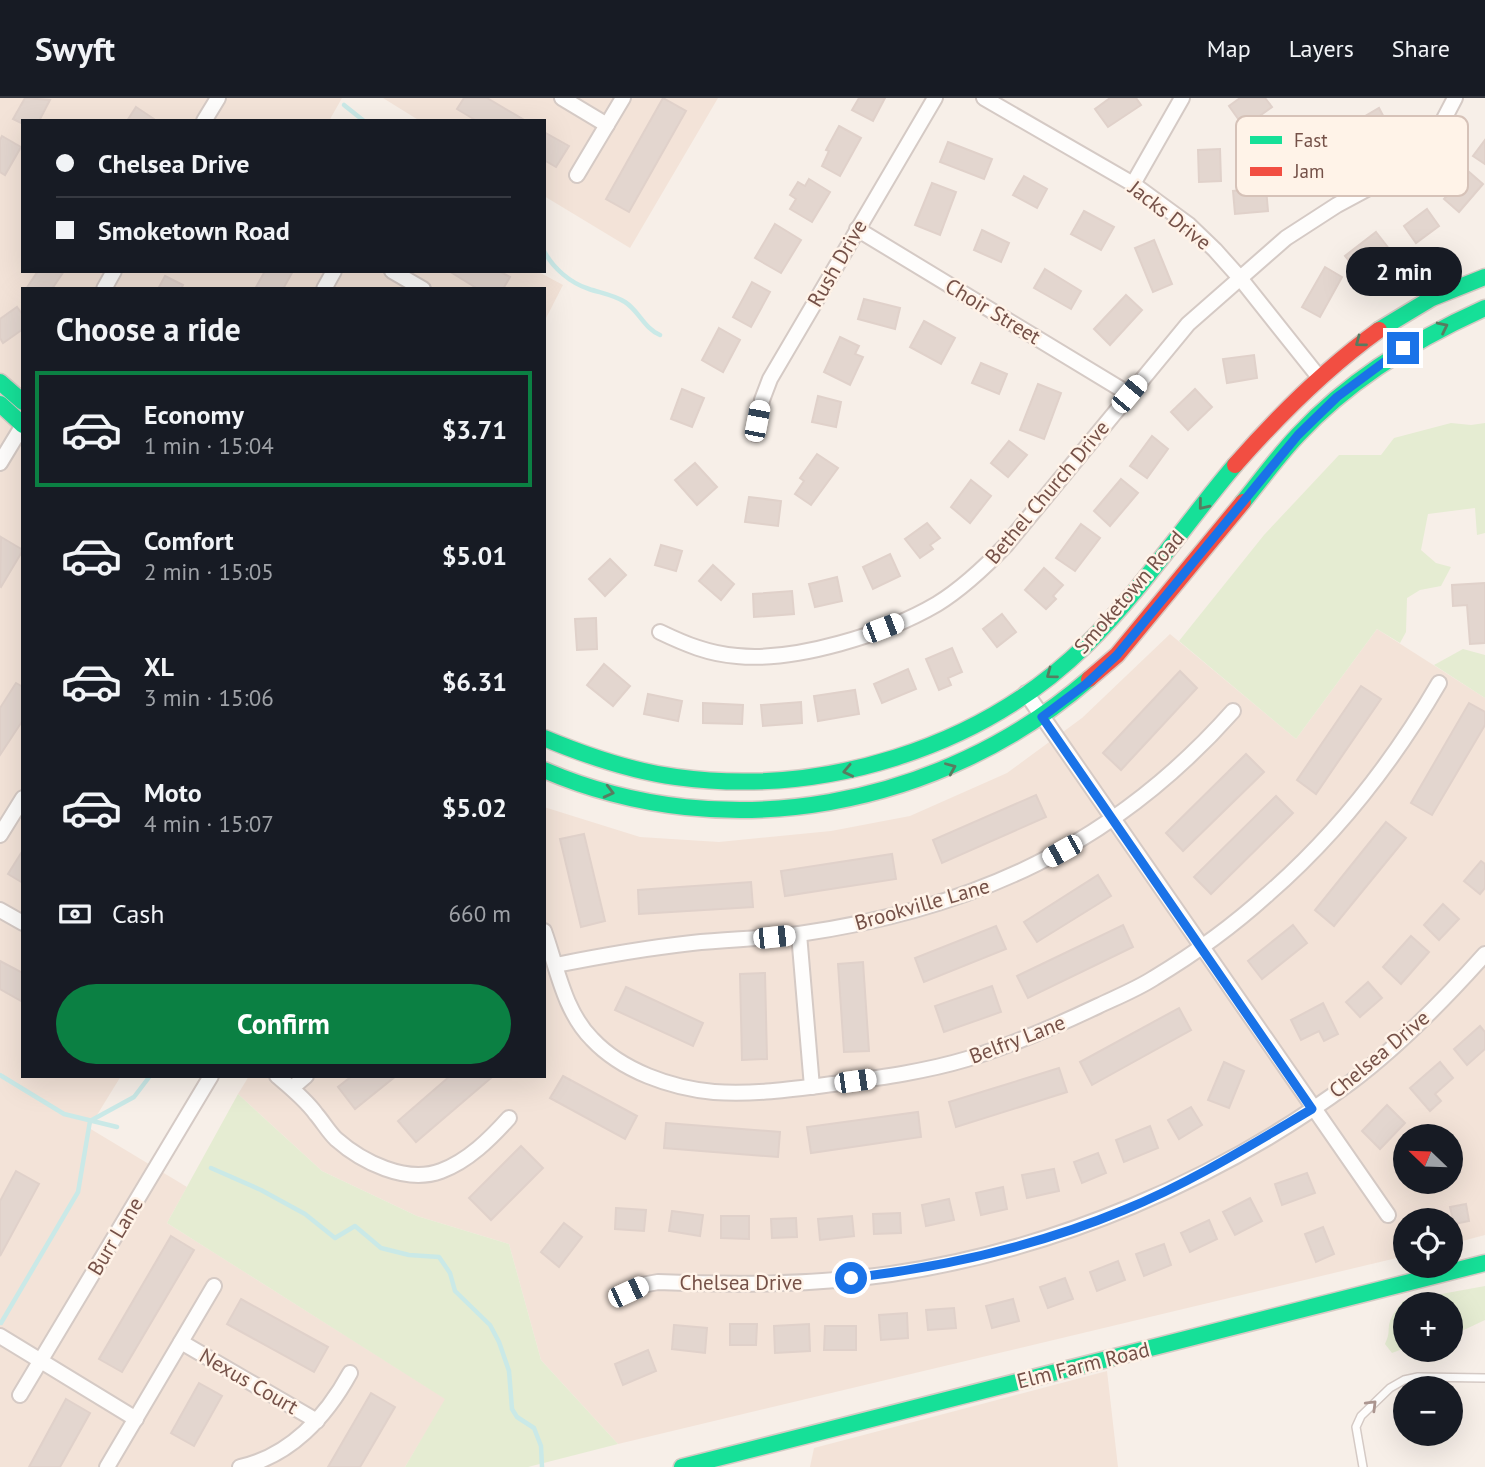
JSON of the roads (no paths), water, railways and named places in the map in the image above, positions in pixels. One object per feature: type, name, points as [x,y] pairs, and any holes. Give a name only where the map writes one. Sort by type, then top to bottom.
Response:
[{"type":"main road","name":"Smoketown Road","points":[[546,739],[583,754],[672,777],[750,783],[801,779],[870,766],[912,752],[963,730],[1026,694],[1085,646],[1116,612],[1262,431],[1318,376],[1380,327],[1435,297],[1485,276]]},
{"type":"main road","name":"Smoketown Road","points":[[546,771],[594,789],[636,799],[682,807],[764,811],[849,800],[931,777],[992,749],[1042,717],[1086,684],[1117,655],[1298,435],[1328,405],[1403,348],[1485,308]]},
{"type":"main road","points":[[0,382],[21,400]]},
{"type":"main road","points":[[0,404],[21,423]]},
{"type":"main road","name":"Elm Farm Road","points":[[682,1467],[1485,1263]]},
{"type":"street","points":[[205,119],[218,98]]},
{"type":"street","points":[[562,98],[607,125]]},
{"type":"street","points":[[577,175],[623,98]]},
{"type":"street","name":"Rush Drive","points":[[756,435],[762,400],[770,379],[935,98]]},
{"type":"street","name":"Jacks Drive","points":[[984,98],[1133,184],[1189,225],[1240,278],[1318,376]]},
{"type":"street","points":[[1133,184],[1182,98]]},
{"type":"street","name":"Bethel Church Drive","points":[[1446,116],[1455,98]]},
{"type":"street","name":"Bethel Church Drive","points":[[660,632],[689,646],[710,652],[768,657],[803,652],[863,635],[936,604],[983,569],[1006,545],[1188,324],[1286,237],[1354,196]]},
{"type":"street","name":"Choir Street","points":[[857,229],[1129,394]]},
{"type":"street","points":[[395,273],[420,287]]},
{"type":"street","points":[[0,463],[21,428]]},
{"type":"street","name":"Belfry Lane","points":[[546,937],[570,1007],[578,1022],[607,1053],[656,1079],[688,1088],[747,1093],[876,1078],[940,1065],[1002,1047],[1073,1018],[1131,990],[1153,978],[1268,895],[1345,818],[1388,763],[1439,683]]},
{"type":"street","points":[[1026,694],[1388,1215]]},
{"type":"street","name":"Brookville Lane","points":[[556,965],[695,942],[799,934],[907,913],[953,900],[1041,862],[1113,820],[1178,769],[1233,711]]},
{"type":"street","points":[[0,835],[21,801]]},
{"type":"street","points":[[0,910],[21,922]]},
{"type":"street","points":[[799,934],[812,1087]]},
{"type":"street","name":"Chelsea Drive","points":[[620,1297],[642,1285],[658,1282],[769,1284],[831,1281],[892,1273],[1017,1247],[1125,1210],[1181,1184],[1312,1109],[1351,1082],[1389,1051],[1485,954]]},
{"type":"street","name":"Burr Lane","points":[[20,1395],[210,1078]]},
{"type":"street","points":[[280,1078],[350,1151],[385,1169],[405,1173],[439,1172],[448,1168],[471,1155],[509,1118]]},
{"type":"street","points":[[292,1088],[304,1078]]},
{"type":"street","name":"Nexus Court","points":[[107,1467],[214,1286]]},
{"type":"street","points":[[0,1336],[136,1419]]},
{"type":"street","name":"Nexus Court","points":[[181,1342],[317,1420]]},
{"type":"street","name":"Nexus Court","points":[[240,1467],[261,1461],[283,1449],[317,1420],[337,1396],[349,1373]]},
{"type":"lane","points":[[1363,1467],[1356,1427],[1361,1416],[1390,1388],[1418,1377],[1485,1378]]},
{"type":"waterway","points":[[344,105],[362,119]]},
{"type":"waterway","points":[[546,254],[569,279],[625,302],[660,335]]},
{"type":"waterway","points":[[0,1075],[64,1114],[117,1127]]},
{"type":"waterway","points":[[1,1323],[78,1192],[90,1121],[134,1097],[148,1078]]},
{"type":"waterway","points":[[211,1168],[261,1190],[305,1214],[335,1238],[355,1226],[381,1248],[409,1255],[439,1257],[450,1273],[455,1291],[490,1325],[499,1342],[509,1371],[512,1409],[517,1417],[534,1428],[541,1446],[542,1467]]}]
